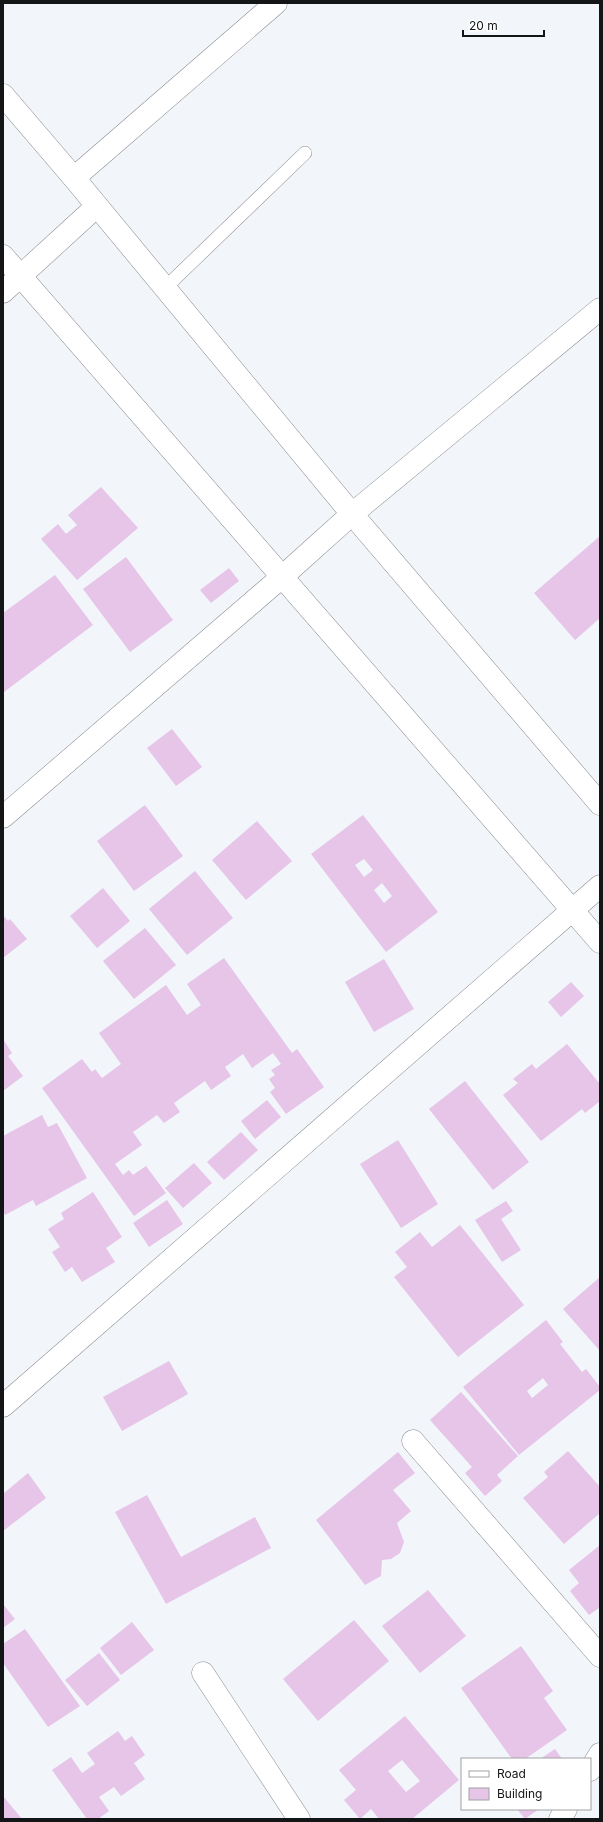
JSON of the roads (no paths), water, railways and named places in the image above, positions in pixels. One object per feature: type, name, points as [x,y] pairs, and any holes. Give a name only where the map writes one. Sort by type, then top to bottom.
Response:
[{"type":"street","points":[[74,178],[276,3]]},
{"type":"street","points":[[3,95],[74,178],[352,514],[600,804]]},
{"type":"street","points":[[3,292],[97,206]]},
{"type":"street","points":[[3,256],[20,278],[283,576],[600,942]]},
{"type":"street","points":[[3,817],[283,576],[352,514],[600,309]]},
{"type":"street","points":[[3,1406],[600,886]]},
{"type":"street","points":[[413,1441],[600,1656]]},
{"type":"street","points":[[203,1673],[299,1819]]},
{"type":"street","points":[[591,1768],[600,1754]]},
{"type":"street","points":[[560,1819],[565,1810]]},
{"type":"lane","points":[[165,288],[304,153]]}]
